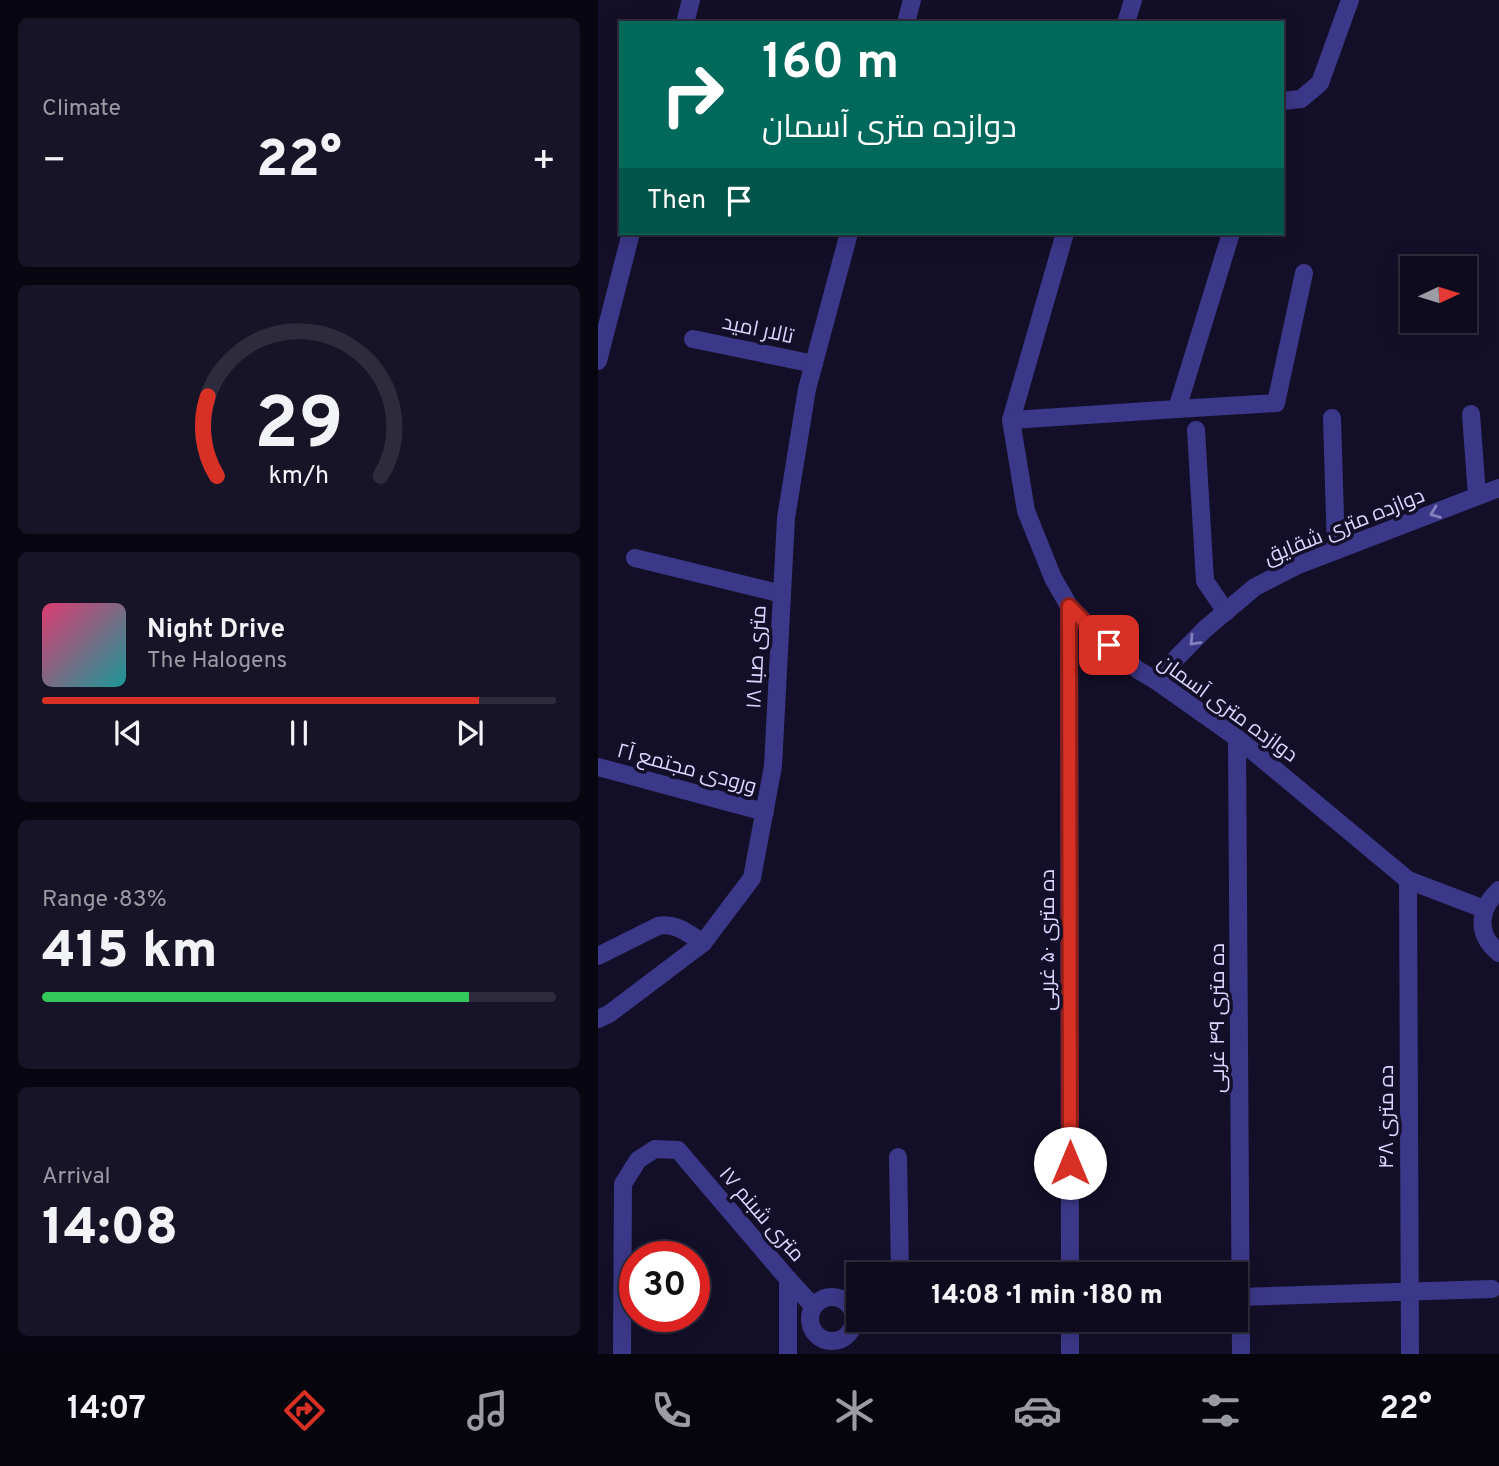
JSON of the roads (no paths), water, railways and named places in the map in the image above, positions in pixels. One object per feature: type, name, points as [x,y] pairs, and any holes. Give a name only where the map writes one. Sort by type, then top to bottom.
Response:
[{"type":"street","points":[[686,21],[691,0]]},
{"type":"street","points":[[907,21],[912,0]]},
{"type":"street","points":[[1127,21],[1133,0]]},
{"type":"street","points":[[1284,101],[1301,99],[1320,83],[1350,0]]},
{"type":"street","points":[[598,361],[630,235]]},
{"type":"street","name":"متری صبا ۱۸","points":[[598,1019],[609,1014],[703,943],[752,878],[773,766],[786,518],[807,389],[848,235]]},
{"type":"street","name":"دوازده متری آسمان","points":[[1064,235],[1011,421],[1026,511],[1053,578],[1069,606],[1095,633],[1138,670],[1237,738],[1408,880],[1484,909]]},
{"type":"street","points":[[1177,408],[1230,235]]},
{"type":"street","points":[[1011,421],[1276,403],[1304,273]]},
{"type":"street","name":"تالار امید","points":[[693,339],[814,364]]},
{"type":"street","points":[[1471,414],[1477,496]]},
{"type":"street","points":[[1332,418],[1336,550]]},
{"type":"street","points":[[1196,430],[1205,581],[1226,612]]},
{"type":"street","name":"دوازده متری شقایق","points":[[1156,680],[1205,629],[1255,587],[1298,565],[1499,488]]},
{"type":"street","points":[[635,558],[782,594]]},
{"type":"street","name":"ده متری ۵۰ غربی","points":[[1069,606],[1070,1262]]},
{"type":"street","name":"ده متری ۴۹ غربی","points":[[1237,738],[1239,1262]]},
{"type":"street","name":"ورودی مجتمع آ۲","points":[[598,767],[765,813]]},
{"type":"street","name":"ده متری ۴۸","points":[[1408,880],[1410,1354]]},
{"type":"street","points":[[1499,890],[1490,898],[1484,909],[1482,922],[1490,946],[1499,953]]},
{"type":"street","points":[[598,956],[667,923],[703,943]]},
{"type":"street","name":"۱۷ متری شبنم","points":[[622,1354],[623,1184],[638,1160],[655,1149],[678,1150],[813,1306]]},
{"type":"street","points":[[898,1157],[900,1262]]},
{"type":"street","points":[[788,1279],[788,1354]]},
{"type":"street","points":[[1248,1297],[1492,1289]]},
{"type":"street","points":[[846,1302],[833,1296],[819,1300],[813,1306],[809,1320],[814,1333],[827,1341],[842,1339],[849,1332]]},
{"type":"street","points":[[1070,1332],[1070,1354]]},
{"type":"street","name":"ده متری ۴۹ غربی","points":[[1240,1332],[1241,1354]]},
{"type":"street","points":[[842,1339],[854,1354]]}]
